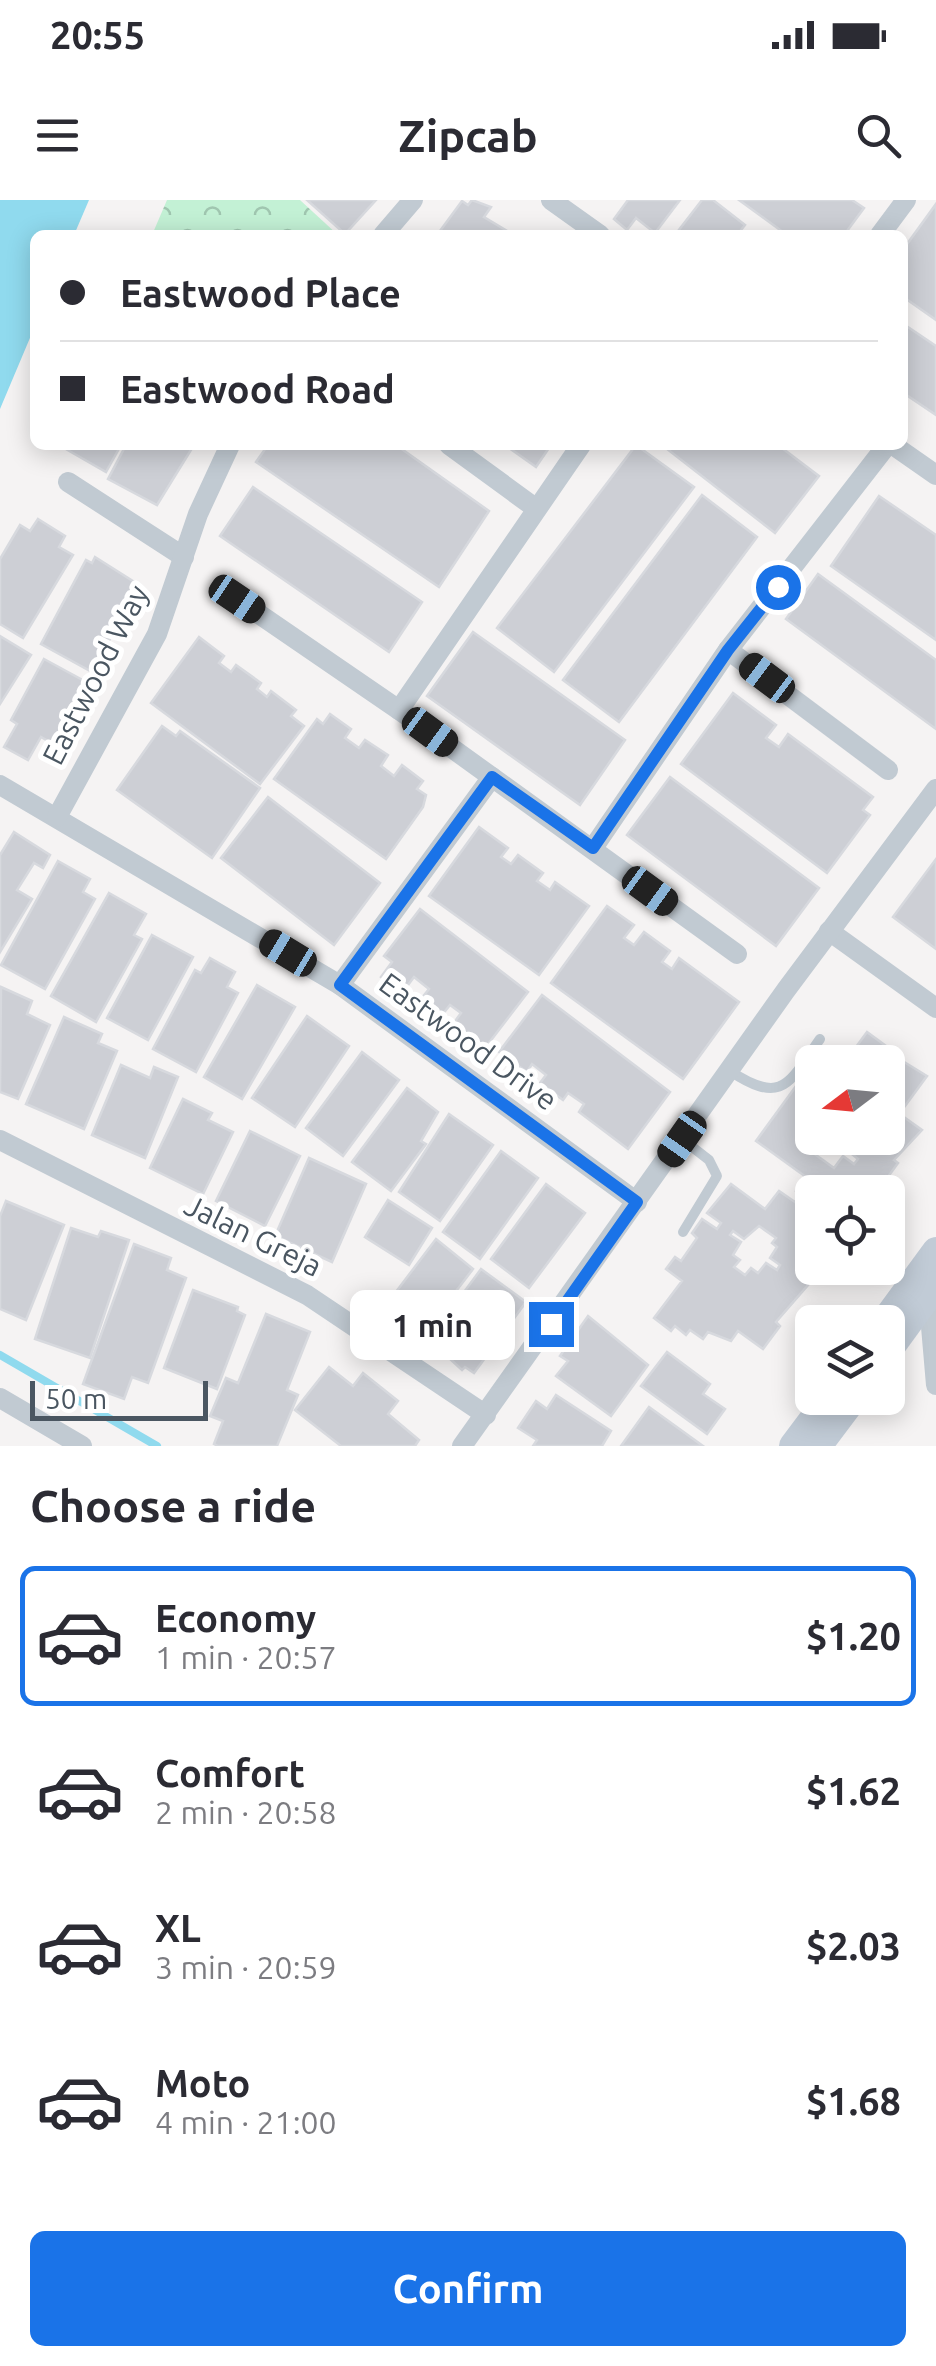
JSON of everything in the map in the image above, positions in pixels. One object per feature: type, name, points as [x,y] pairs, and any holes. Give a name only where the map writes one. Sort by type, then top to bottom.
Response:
[{"type":"main road","points":[[901,1305],[932,1274]]},
{"type":"main road","points":[[905,1321],[932,1274]]},
{"type":"main road","points":[[794,1446],[817,1415]]},
{"type":"main road","points":[[818,1446],[841,1415]]},
{"type":"street","points":[[387,230],[413,200]]},
{"type":"street","points":[[551,200],[593,230]]},
{"type":"street","points":[[884,230],[906,200]]},
{"type":"street","name":"Eastwood Way","points":[[57,817],[149,650],[198,514],[228,450]]},
{"type":"street","points":[[455,450],[534,507]]},
{"type":"street","points":[[399,710],[534,507],[577,450]]},
{"type":"street","points":[[593,848],[728,650],[886,450]]},
{"type":"street","points":[[897,450],[936,476]]},
{"type":"street","points":[[68,482],[184,557]]},
{"type":"street","points":[[237,599],[593,848],[736,954]]},
{"type":"street","points":[[728,650],[888,770]]},
{"type":"street","points":[[340,985],[492,777]]},
{"type":"street","name":"Eastwood Drive","points":[[0,785],[340,985],[637,1202]]},
{"type":"street","points":[[462,1446],[829,931],[936,789]]},
{"type":"street","points":[[829,931],[936,1008]]},
{"type":"street","name":"Jalan Greja","points":[[0,1140],[306,1294],[486,1415]]},
{"type":"street","points":[[932,1274],[936,1385]]},
{"type":"street","points":[[0,1398],[82,1446]]},
{"type":"lane","points":[[730,1071],[756,1088],[776,1090],[789,1082],[820,1040]]},
{"type":"lane","points":[[682,1139],[708,1160],[717,1176],[683,1232]]},
{"type":"green space","points":[[167,200],[300,200],[333,230],[154,230]]},
{"type":"water","points":[[0,200],[89,200],[76,230],[30,230],[30,338],[0,409]]},
{"type":"building","points":[[307,200],[376,200],[349,230],[341,230]]},
{"type":"building","points":[[472,200],[491,207],[484,217],[506,230],[441,230],[462,201],[468,205]]},
{"type":"building","points":[[628,200],[680,200],[657,230],[636,218],[627,230],[614,219]]},
{"type":"building","points":[[702,200],[713,200],[745,225],[741,230],[679,230]]},
{"type":"building","points":[[739,200],[852,200],[864,208],[848,230],[780,230]]},
{"type":"building","points":[[936,204],[936,320],[908,300],[908,243]]},
{"type":"building","points":[[908,327],[936,346],[936,415],[908,396]]},
{"type":"building","points":[[68,450],[118,450],[106,472]]},
{"type":"building","points":[[123,450],[191,450],[157,505],[108,479]]},
{"type":"building","points":[[264,450],[403,450],[489,511],[439,587],[256,462]]},
{"type":"building","points":[[512,450],[548,450],[536,467]]},
{"type":"building","points":[[632,450],[643,450],[694,487],[554,672],[497,628]]},
{"type":"building","points":[[668,450],[785,450],[819,476],[775,533]]},
{"type":"building","points":[[253,487],[422,602],[389,652],[220,536]]},
{"type":"building","points":[[702,495],[757,537],[619,722],[563,680]]},
{"type":"building","points":[[879,496],[936,535],[936,640],[831,566]]},
{"type":"building","points":[[38,519],[65,536],[59,547],[73,555],[23,638],[0,624],[0,559],[20,525],[30,531]]},
{"type":"building","points":[[95,557],[139,585],[92,672],[41,644],[86,560],[92,563]]},
{"type":"building","points":[[818,574],[936,660],[936,729],[786,619]]},
{"type":"building","points":[[473,632],[625,740],[580,805],[427,696]]},
{"type":"building","points":[[0,636],[31,655],[0,704]]},
{"type":"building","points":[[199,637],[224,656],[219,663],[231,672],[236,665],[261,683],[257,689],[267,697],[271,691],[296,710],[291,716],[304,726],[260,784],[151,703]]},
{"type":"building","points":[[44,659],[88,683],[55,745],[41,737],[28,760],[4,747],[17,724],[11,720]]},
{"type":"building","points":[[733,693],[776,725],[766,738],[779,747],[788,734],[873,797],[863,810],[870,815],[827,873],[681,764]]},
{"type":"building","points":[[330,714],[351,729],[345,738],[359,748],[365,740],[388,755],[381,766],[394,776],[402,765],[423,781],[417,789],[426,795],[423,807],[386,859],[274,779],[317,719],[323,724]]},
{"type":"building","points":[[162,726],[176,736],[180,731],[260,788],[212,858],[117,790]]},
{"type":"building","points":[[670,777],[819,888],[776,946],[627,835]]},
{"type":"building","points":[[268,797],[380,883],[334,945],[221,858]]},
{"type":"building","points":[[479,827],[508,848],[501,857],[511,864],[518,855],[543,873],[537,881],[550,890],[555,882],[589,906],[539,975],[429,896]]},
{"type":"building","points":[[14,832],[50,855],[43,868],[34,863],[17,890],[32,899],[0,952],[0,855]]},
{"type":"building","points":[[936,859],[936,949],[893,917]]},
{"type":"building","points":[[58,861],[90,879],[83,892],[95,899],[45,989],[1,965]]},
{"type":"building","points":[[109,893],[146,914],[134,935],[142,939],[96,1022],[51,996]]},
{"type":"building","points":[[607,906],[634,925],[624,938],[634,945],[644,932],[670,951],[662,962],[672,969],[679,958],[739,1002],[683,1079],[551,983]]},
{"type":"building","points":[[420,909],[528,992],[485,1048],[453,1024],[461,1013],[450,1005],[442,1015],[421,999],[429,989],[414,977],[402,993],[381,977],[392,962],[384,956]]},
{"type":"building","points":[[152,935],[193,957],[148,1040],[107,1018]]},
{"type":"building","points":[[210,958],[235,972],[227,987],[238,993],[196,1072],[153,1049],[195,970],[201,973]]},
{"type":"building","points":[[257,985],[295,1007],[242,1099],[204,1077]]},
{"type":"building","points":[[1,987],[32,1001],[27,1014],[50,1025],[18,1099],[0,1092]]},
{"type":"building","points":[[542,995],[670,1092],[628,1149],[579,1112],[584,1104],[568,1093],[563,1100],[540,1083],[546,1075],[532,1064],[527,1072],[499,1052]]},
{"type":"building","points":[[307,1016],[349,1046],[295,1127],[252,1098]]},
{"type":"building","points":[[64,1017],[102,1034],[98,1043],[117,1051],[84,1129],[26,1104]]},
{"type":"building","points":[[867,1032],[885,1045],[857,1045]]},
{"type":"building","points":[[362,1052],[399,1080],[343,1156],[306,1128]]},
{"type":"building","points":[[905,1062],[927,1076],[905,1106]]},
{"type":"building","points":[[121,1065],[150,1078],[154,1067],[178,1077],[145,1158],[92,1135]]},
{"type":"building","points":[[795,1087],[795,1155],[816,1155],[834,1168],[843,1156],[854,1164],[858,1159],[853,1155],[899,1155],[889,1175],[803,1175],[756,1141]]},
{"type":"building","points":[[407,1088],[438,1112],[421,1141],[426,1144],[391,1191],[352,1162]]},
{"type":"building","points":[[183,1099],[212,1113],[208,1120],[233,1132],[203,1194],[150,1168]]},
{"type":"building","points":[[449,1114],[493,1145],[440,1221],[399,1192]]},
{"type":"building","points":[[905,1118],[922,1130],[905,1148]]},
{"type":"building","points":[[250,1131],[300,1156],[265,1226],[216,1201]]},
{"type":"building","points":[[501,1151],[538,1178],[480,1259],[443,1232]]},
{"type":"building","points":[[309,1158],[366,1184],[332,1262],[275,1236]]},
{"type":"building","points":[[546,1184],[585,1213],[529,1288],[491,1259]]},
{"type":"building","points":[[731,1184],[765,1209],[779,1191],[795,1202],[795,1285],[808,1285],[776,1322],[780,1326],[763,1349],[738,1331],[731,1341],[708,1332],[703,1339],[690,1330],[686,1335],[675,1326],[671,1331],[654,1318],[682,1281],[666,1269],[675,1257],[681,1261],[697,1238],[692,1233],[702,1219],[717,1229],[721,1223],[707,1213]],"holes":[[[759,1226],[776,1238],[772,1243],[777,1247],[770,1258],[780,1265],[777,1270],[766,1263],[758,1273],[751,1268],[745,1275],[734,1267],[740,1260],[733,1255],[741,1242],[730,1235],[733,1231],[744,1239]]]},
{"type":"building","points":[[388,1200],[432,1228],[409,1265],[365,1237]]},
{"type":"building","points":[[6,1201],[64,1225],[26,1320],[0,1309],[0,1216]]},
{"type":"building","points":[[71,1228],[98,1237],[101,1231],[129,1240],[90,1358],[35,1339]]},
{"type":"building","points":[[436,1239],[473,1269],[420,1338],[383,1309]]},
{"type":"building","points":[[134,1244],[171,1258],[167,1270],[186,1278],[148,1383],[132,1377],[124,1399],[83,1384]]},
{"type":"building","points":[[481,1269],[526,1302],[474,1373],[465,1367],[462,1370],[435,1345],[459,1312],[453,1307]]},
{"type":"building","points":[[193,1290],[238,1307],[237,1311],[245,1315],[217,1389],[164,1368]]},
{"type":"building","points":[[266,1314],[310,1332],[287,1390],[298,1395],[277,1446],[218,1446],[214,1444],[223,1421],[210,1416],[226,1378],[238,1383]]},
{"type":"building","points":[[588,1316],[648,1365],[611,1416],[556,1376],[568,1361],[560,1356]]},
{"type":"building","points":[[667,1352],[710,1384],[703,1394],[725,1409],[707,1434],[641,1386]]},
{"type":"building","points":[[329,1367],[353,1386],[363,1373],[398,1401],[388,1414],[419,1440],[415,1446],[341,1446],[295,1410]]},
{"type":"building","points":[[556,1395],[611,1431],[602,1446],[533,1446],[537,1440],[518,1428],[536,1401],[547,1409]]},
{"type":"building","points":[[649,1407],[703,1446],[621,1446]]},
{"type":"waterway","points":[[0,1355],[157,1446]]},
{"type":"route","points":[[551,1324],[637,1202],[340,985],[492,777],[593,848],[728,650],[778,587]]}]
